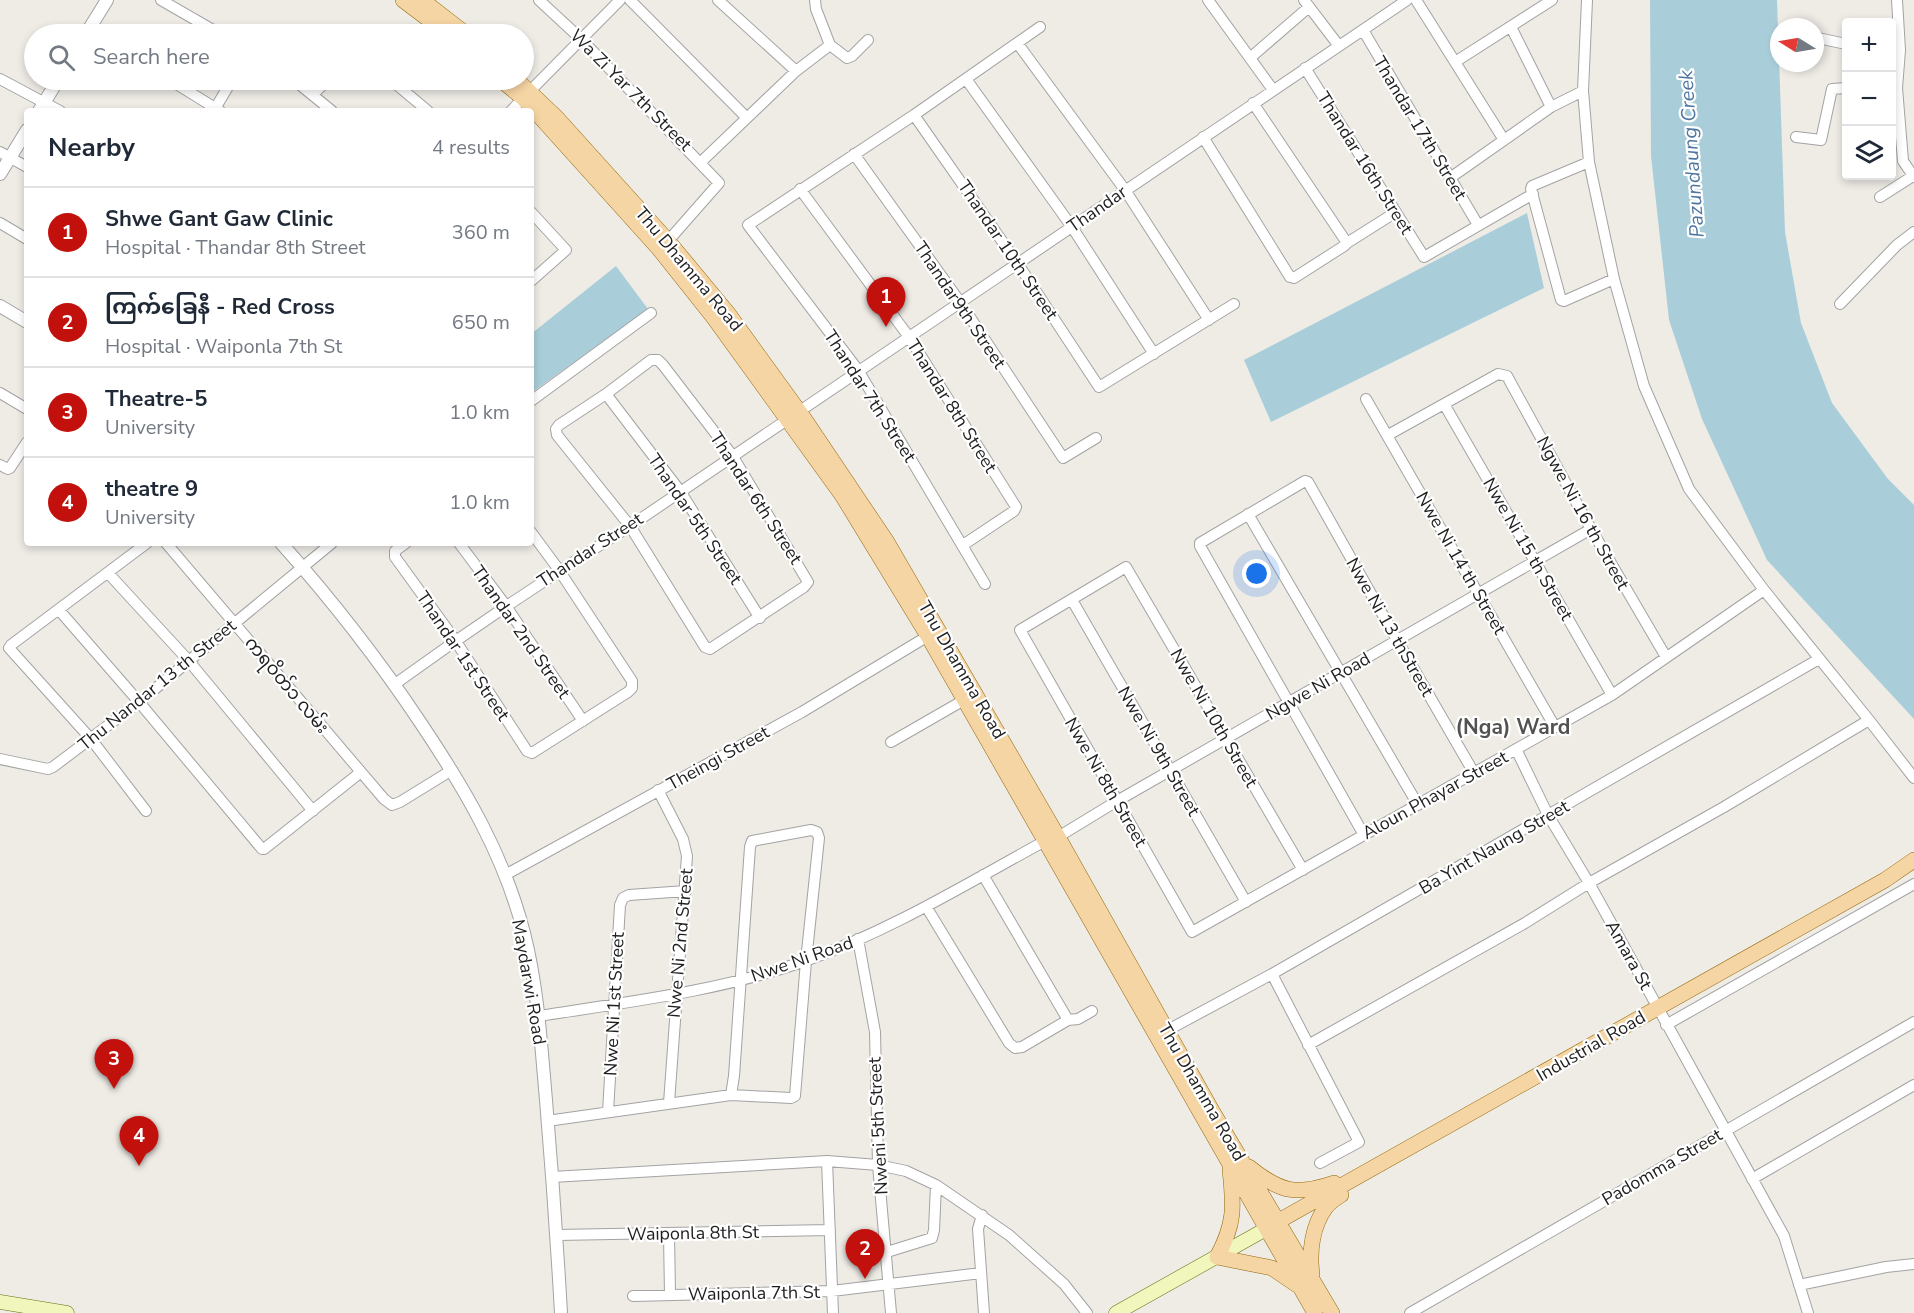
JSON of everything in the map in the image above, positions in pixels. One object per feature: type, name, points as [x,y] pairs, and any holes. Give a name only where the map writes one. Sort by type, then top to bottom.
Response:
[{"type":"main road","points":[[403,0],[435,24]]},
{"type":"main road","points":[[422,0],[453,24]]},
{"type":"main road","name":"Thu Dhamma Road","points":[[518,90],[557,118],[669,241],[727,312],[842,495],[933,633],[1271,1226],[1308,1286],[1332,1313]]},
{"type":"main road","name":"Thu Dhamma Road","points":[[523,90],[660,250],[793,415]]},
{"type":"main road","name":"Thu Dhamma Road","points":[[933,633],[964,700],[1052,839],[1166,1031],[1235,1162]]},
{"type":"main road","name":"Industrial Road","points":[[1271,1226],[1885,880],[1914,860]]},
{"type":"main road","points":[[1885,880],[1914,868]]},
{"type":"main road","points":[[1216,1257],[1228,1235],[1235,1162],[1269,1183],[1292,1190],[1317,1189],[1371,1170]]},
{"type":"main road","points":[[1216,1257],[1272,1268],[1308,1286],[1315,1229],[1326,1206],[1371,1170]]},
{"type":"main road","points":[[1116,1313],[1271,1226]]},
{"type":"main road","name":"Thu Dhamma Road","points":[[1308,1286],[1315,1313]]},
{"type":"main road","points":[[8,1306],[67,1313]]},
{"type":"street","points":[[94,24],[107,0]]},
{"type":"street","points":[[161,0],[203,24]]},
{"type":"street","name":"Wa Zi Yar 7th Street","points":[[540,0],[581,39],[719,183],[669,241]]},
{"type":"street","points":[[534,87],[620,0]]},
{"type":"street","points":[[630,0],[747,118]]},
{"type":"street","points":[[718,0],[796,71]]},
{"type":"street","points":[[815,0],[816,9],[830,45],[847,58],[868,40]]},
{"type":"street","points":[[1208,0],[1273,90]]},
{"type":"street","name":"Thandar","points":[[793,415],[1407,0]]},
{"type":"street","points":[[1416,0],[1504,140]]},
{"type":"street","points":[[1455,62],[1552,0]]},
{"type":"street","points":[[1587,0],[1583,91],[1589,162],[1614,279],[1644,386],[1689,489],[1764,591],[1914,778]]},
{"type":"street","points":[[1896,53],[1897,0]]},
{"type":"street","points":[[1250,58],[1307,4],[1339,46]]},
{"type":"street","points":[[800,189],[914,115],[1040,27]]},
{"type":"street","points":[[1510,27],[1551,107]]},
{"type":"street","name":"Thandar 17th Street","points":[[1363,30],[1478,225]]},
{"type":"street","points":[[1824,39],[1842,43]]},
{"type":"street","points":[[1018,44],[1125,190],[1209,320]]},
{"type":"street","points":[[701,162],[796,71],[830,45]]},
{"type":"street","name":"Thandar 16th Street","points":[[1305,68],[1424,257],[1478,225]]},
{"type":"street","points":[[0,79],[42,106],[52,90]]},
{"type":"street","points":[[966,79],[1072,227],[1154,354],[1234,304]]},
{"type":"street","points":[[1796,137],[1821,140],[1832,89],[1842,88]]},
{"type":"street","points":[[187,90],[216,108]]},
{"type":"street","points":[[218,108],[227,90]]},
{"type":"street","points":[[308,90],[329,108]]},
{"type":"street","points":[[314,94],[318,90]]},
{"type":"street","points":[[403,90],[424,108]]},
{"type":"street","points":[[514,108],[531,90]]},
{"type":"street","points":[[1450,178],[1551,107],[1583,91]]},
{"type":"street","points":[[1253,103],[1347,243]]},
{"type":"street","points":[[1881,197],[1913,176],[1902,161],[1896,106]]},
{"type":"street","name":"Thandar 10th Street","points":[[914,115],[1018,264],[1099,387],[1154,354]]},
{"type":"street","points":[[0,174],[5,155],[24,133]]},
{"type":"street","points":[[1203,137],[1290,278],[1294,278],[1396,212]]},
{"type":"street","name":"Thandar9th Street","points":[[854,154],[960,302],[1063,458],[1096,438]]},
{"type":"street","points":[[5,155],[24,165]]},
{"type":"street","points":[[1589,162],[1533,186],[1533,194],[1561,300],[1564,301],[1614,279]]},
{"type":"street","name":"Thandar 7th Street","points":[[800,189],[748,225],[858,371],[985,584]]},
{"type":"street","name":"Thandar 8th Street","points":[[800,189],[909,337],[1016,510],[963,545]]},
{"type":"street","points":[[1478,225],[1533,194]]},
{"type":"street","points":[[534,215],[566,250],[534,278]]},
{"type":"street","points":[[0,223],[24,237]]},
{"type":"street","points":[[1840,304],[1897,245],[1914,232]]},
{"type":"street","points":[[0,306],[24,320]]},
{"type":"street","points":[[534,399],[651,313]]},
{"type":"street","name":"Thandar 6th Street","points":[[606,394],[651,360],[658,360],[732,455],[806,575],[808,582],[760,618]]},
{"type":"street","name":"Ngwe Ni 16 th Street","points":[[1444,404],[1498,374],[1508,376],[1591,530],[1666,657]]},
{"type":"street","points":[[0,393],[24,407]]},
{"type":"street","points":[[606,394],[559,425],[556,429],[557,435],[630,526],[705,647],[710,649],[760,618]]},
{"type":"street","name":"Thandar 5th Street","points":[[606,394],[680,491],[760,618]]},
{"type":"street","name":"Nwe Ni 14 th Street","points":[[1366,399],[1555,728]]},
{"type":"street","points":[[1388,435],[1444,404]]},
{"type":"street","name":"Nwe Ni 15 th Street","points":[[1444,404],[1612,695]]},
{"type":"street","name":"Thandar Street","points":[[395,684],[455,640],[630,526],[793,415]]},
{"type":"street","points":[[4,467],[24,445]]},
{"type":"street","name":"Nwe Ni 13 thStreet","points":[[1248,514],[1307,481],[1474,773]]},
{"type":"street","points":[[1364,835],[1199,545],[1248,514],[1343,673],[1418,805]]},
{"type":"street","name":"Ngwe Ni Road","points":[[1052,839],[1591,530]]},
{"type":"street","points":[[534,536],[560,570],[632,681],[632,688],[628,692],[583,721]]},
{"type":"street","points":[[143,546],[9,648],[91,739],[146,811]]},
{"type":"street","name":"ကရဝိတ်၁ လမ်း","points":[[169,546],[361,772],[392,805],[452,770]]},
{"type":"street","name":"Maydarwi Road","points":[[284,546],[351,625],[395,684],[452,770],[490,838],[505,875],[524,933],[539,1016],[561,1313]]},
{"type":"street","name":"Thu Nandar 13 th Street","points":[[0,759],[48,769],[139,702],[328,546]]},
{"type":"street","name":"Thandar 1st Street","points":[[402,546],[395,551],[395,557],[455,640],[527,751],[532,753],[583,721]]},
{"type":"street","name":"Thandar 2nd Street","points":[[461,546],[506,606],[583,721]]},
{"type":"street","name":"Nwe Ni 10th Street","points":[[1072,600],[1126,567],[1303,870]]},
{"type":"street","points":[[108,573],[188,660],[313,811]]},
{"type":"street","name":"Aloun Phayar Street","points":[[1192,932],[1612,695],[1764,591]]},
{"type":"street","name":"Nwe Ni 8th Street","points":[[1072,600],[1020,631],[1192,932]]},
{"type":"street","name":"Nwe Ni 9th Street","points":[[1072,600],[1246,902]]},
{"type":"street","points":[[59,610],[262,849],[361,772]]},
{"type":"street","name":"Theingi Street","points":[[505,875],[802,712],[933,633]]},
{"type":"street","name":"Ba Yint Naung Street","points":[[1166,1031],[1272,974],[1819,659]]},
{"type":"street","points":[[891,742],[964,700]]},
{"type":"street","points":[[1308,1045],[1526,923],[1589,883],[1724,807],[1869,720]]},
{"type":"street","name":"Amara St","points":[[1516,749],[1548,815],[1589,883],[1784,1236],[1808,1313]]},
{"type":"street","name":"Nwe Ni 2nd Street","points":[[658,790],[683,838],[687,856],[669,1103]]},
{"type":"street","points":[[548,1120],[730,1095],[791,1098],[795,1096],[818,832],[811,830],[752,841],[734,1076],[730,1095]]},
{"type":"street","name":"Nwe Ni Road","points":[[539,1016],[676,994],[740,981],[806,961],[927,908],[983,875],[1052,839]]},
{"type":"street","points":[[983,875],[1068,1020]]},
{"type":"street","points":[[1666,1025],[1914,884]]},
{"type":"street","name":"Nwe Ni 1st Street","points":[[608,1112],[620,905],[623,898],[629,895],[686,891]]},
{"type":"street","points":[[927,908],[1009,1043],[1015,1048],[1022,1047],[1068,1020],[1078,1019],[1092,1011]]},
{"type":"street","name":"Nweni 5th Street","points":[[858,939],[874,1032],[878,1164],[891,1313]]},
{"type":"street","points":[[1272,974],[1359,1142],[1320,1163]]},
{"type":"street","name":"Padomma Street","points":[[1410,1313],[1914,1022]]},
{"type":"street","points":[[1752,1179],[1914,1085]]},
{"type":"street","points":[[827,1161],[832,1313]]},
{"type":"street","points":[[552,1177],[827,1161],[878,1164],[906,1171],[936,1185],[1002,1230],[1064,1284],[1087,1313]]},
{"type":"street","points":[[887,1252],[932,1238],[936,1185]]},
{"type":"street","points":[[982,1215],[978,1229],[984,1313]]},
{"type":"street","name":"Waiponla 8th St","points":[[556,1235],[830,1230]]},
{"type":"street","points":[[979,1237],[1002,1230]]},
{"type":"street","points":[[669,1234],[670,1295]]},
{"type":"street","points":[[1799,1285],[1886,1267],[1914,1264]]},
{"type":"street","name":"Waiponla 7th St","points":[[633,1296],[832,1291],[981,1273]]},
{"type":"water","name":"Pazundaung Creek","points":[[1650,0],[1777,0],[1778,18],[1770,18],[1770,72],[1779,72],[1785,232],[1801,323],[1832,403],[1888,479],[1914,505],[1914,719],[1767,560],[1702,419],[1669,320],[1651,156]]},
{"type":"water","points":[[1527,213],[1544,288],[1271,422],[1244,360]]},
{"type":"water","points":[[616,266],[648,309],[534,391],[534,332]]},
{"type":"place","name":"Shwe Gant Gaw Clinic","points":[[886,327]]},
{"type":"place","name":"Theatre-5","points":[[114,1089]]},
{"type":"place","name":"theatre 9","points":[[139,1166]]},
{"type":"place","name":"ကြက်ခြေနီ - Red Cross","points":[[865,1279]]},
{"type":"district","name":"(Nga) Ward","points":[[1513,727]]}]
